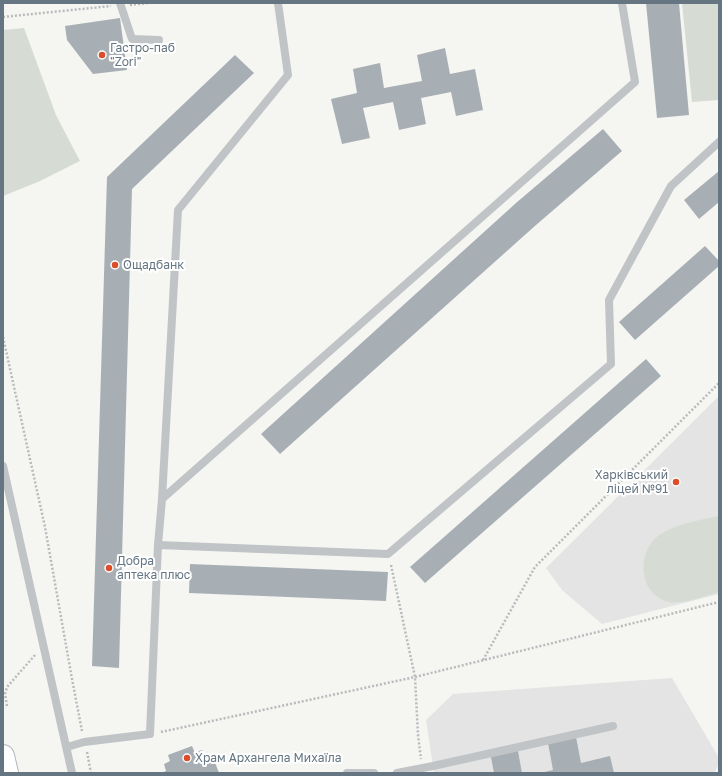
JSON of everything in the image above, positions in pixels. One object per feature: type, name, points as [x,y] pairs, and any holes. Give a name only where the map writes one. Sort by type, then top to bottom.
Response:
[{"type":"main road","points":[[3,756],[7,773]]},
{"type":"lane","points":[[67,747],[84,742],[150,734],[158,545],[162,499],[178,210],[288,74],[278,3]]},
{"type":"lane","points":[[162,499],[635,82],[622,3]]},
{"type":"lane","points":[[121,4],[132,39],[159,40]]},
{"type":"lane","points":[[158,545],[388,554],[612,364],[609,300],[671,186],[719,142]]},
{"type":"lane","points":[[3,466],[72,773]]},
{"type":"lane","points":[[398,773],[613,726]]},
{"type":"lane","points":[[347,773],[374,773]]},
{"type":"path","points":[[3,17],[121,4],[148,3]]},
{"type":"path","points":[[3,336],[45,527],[72,679],[91,773]]},
{"type":"path","points":[[483,660],[535,567],[719,383]]},
{"type":"path","points":[[388,554],[415,677],[418,735],[422,768]]},
{"type":"path","points":[[150,734],[415,677],[719,602]]},
{"type":"path","points":[[7,706],[5,694],[8,687],[44,644]]},
{"type":"shaded area","points":[[682,3],[719,3],[719,100],[692,102]]},
{"type":"shaded area","points":[[24,28],[56,115],[80,161],[38,182],[3,196],[3,30]]},
{"type":"shaded area","name":"Харківський ліцей №91","points":[[719,396],[719,594],[602,624],[562,590],[546,568]]},
{"type":"shaded area","points":[[719,516],[719,592],[694,600],[674,603],[665,601],[655,595],[649,588],[644,572],[646,554],[654,539],[674,528]]},
{"type":"shaded area","points":[[672,678],[719,758],[719,764],[714,773],[434,773],[426,720],[453,694]]},
{"type":"building","points":[[646,3],[679,3],[689,115],[657,118]]},
{"type":"building","name":"Гастро-паб \"Zori\"","points":[[120,18],[127,70],[93,74],[67,40],[65,26]]},
{"type":"building","points":[[445,48],[450,74],[475,69],[483,110],[456,116],[451,92],[421,98],[426,124],[399,130],[393,102],[363,108],[370,138],[342,144],[331,99],[357,93],[353,69],[380,63],[384,88],[422,81],[417,55]]},
{"type":"building","points":[[235,55],[254,73],[132,189],[119,668],[92,666],[107,177]]},
{"type":"building","points":[[603,129],[622,151],[536,225],[280,454],[261,434],[516,203]]},
{"type":"building","points":[[719,171],[719,202],[699,219],[684,200]]},
{"type":"building","points":[[705,246],[719,261],[719,266],[635,340],[619,322]]},
{"type":"building","points":[[646,359],[661,376],[425,583],[410,567]]},
{"type":"building","points":[[190,564],[388,572],[386,601],[189,593]]},
{"type":"building","points":[[576,737],[581,763],[610,756],[614,773],[540,773],[553,770],[548,743]]},
{"type":"building","name":"Храм Архангела Михаїла","points":[[192,746],[195,753],[202,750],[206,759],[213,757],[219,773],[161,773],[166,771],[164,764],[170,761],[168,755]]},
{"type":"building","points":[[518,751],[522,773],[494,773],[491,757]]},
{"type":"place","name":"Гастро-паб \"Zori\"","points":[[102,55]]},
{"type":"place","name":"Ощадбанк","points":[[115,265]]},
{"type":"place","name":"Харківський ліцей №91","points":[[676,482]]},
{"type":"place","name":"Добра аптека плюс","points":[[109,568]]},
{"type":"place","name":"Храм Архангела Михаїла","points":[[187,758]]}]
